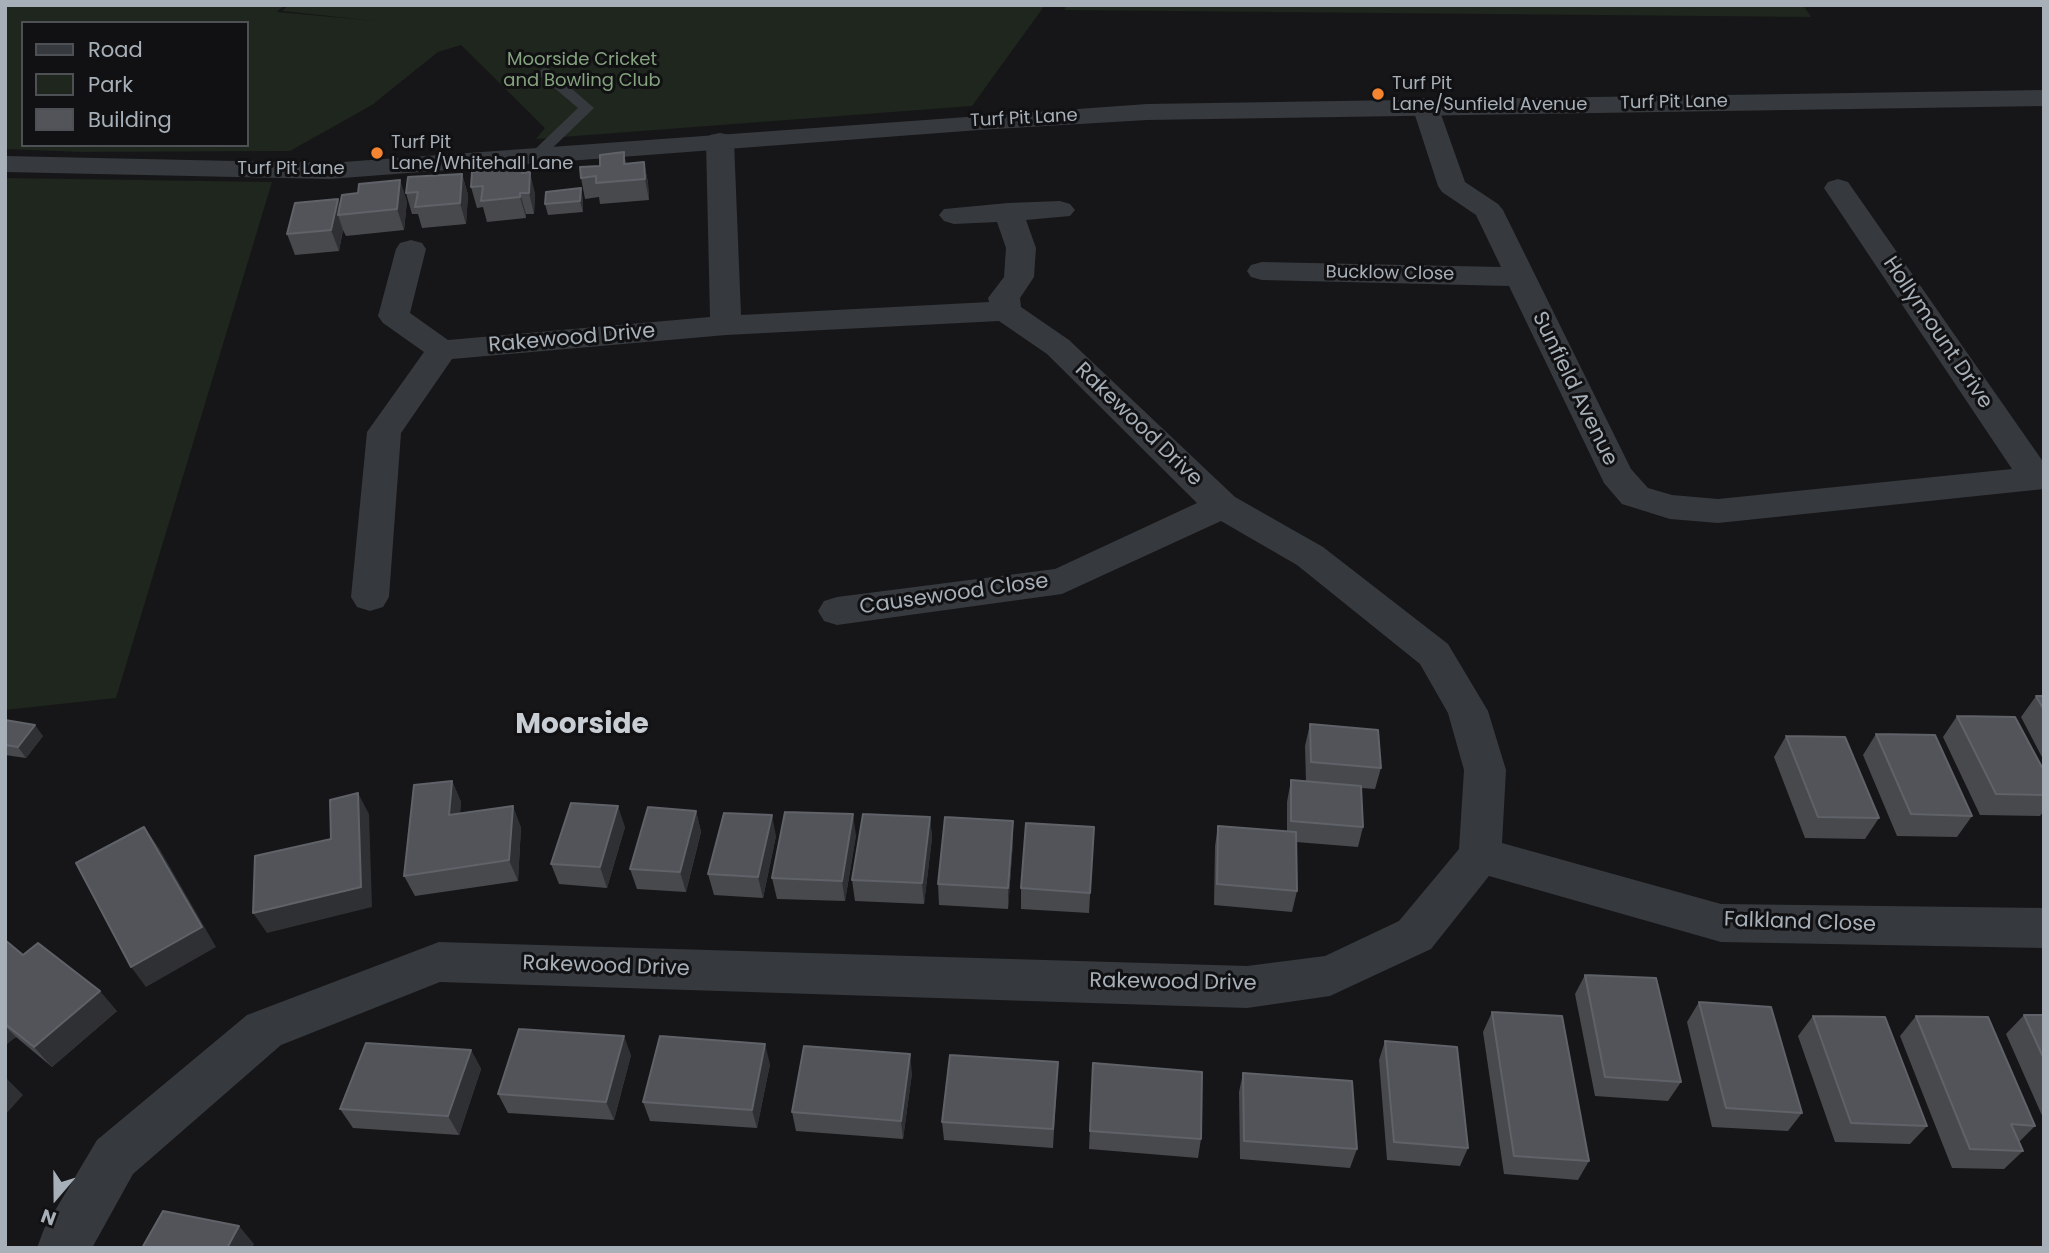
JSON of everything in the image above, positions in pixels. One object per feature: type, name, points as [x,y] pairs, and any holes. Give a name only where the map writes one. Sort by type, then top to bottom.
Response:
[{"type":"street","name":"Turf Pit Lane","points":[[5,164],[329,171],[1147,112],[2044,98]]},
{"type":"street","name":"Sunfield Avenue","points":[[1425,106],[1452,186],[1488,211],[1616,475],[1635,496],[1670,507],[1718,511],[2040,478]]},
{"type":"street","points":[[720,141],[726,325]]},
{"type":"street","name":"Hollymount Drive","points":[[1838,188],[2040,478]]},
{"type":"street","points":[[954,215],[1060,210]]},
{"type":"street","points":[[1006,311],[1004,298],[1019,277],[1021,248],[1008,212]]},
{"type":"street","points":[[370,597],[384,432],[442,351],[394,316],[411,249]]},
{"type":"street","name":"Bucklow Close","points":[[1262,271],[1518,277]]},
{"type":"street","name":"Rakewood Drive","points":[[63,1248],[115,1157],[264,1030],[439,962],[1247,987],[1330,976],[1415,935],[1480,855],[1485,770],[1468,711],[1434,654],[1310,556],[1222,506],[1058,346],[1006,311],[726,325],[442,351]]},
{"type":"street","name":"Causewood Close","points":[[837,611],[1062,581],[1222,506]]},
{"type":"street","name":"Falkland Close","points":[[1480,855],[1721,923],[2044,928]]},
{"type":"lane","points":[[537,155],[587,108],[544,72]]},
{"type":"green space","name":"Moorside Cricket and Bowling Club","points":[[5,5],[284,5],[277,12],[376,21],[282,11],[289,5],[1045,5],[972,106],[536,139],[545,128],[461,45],[438,52],[372,105],[290,151],[82,152],[5,149]]},
{"type":"green space","points":[[1067,5],[1803,5],[1811,17],[1064,10]]},
{"type":"green space","points":[[5,178],[272,182],[116,698],[5,710]]},
{"type":"building","points":[[624,152],[624,164],[644,162],[645,179],[596,183],[596,176],[581,178],[580,167],[600,166],[600,155]]},
{"type":"building","points":[[522,168],[522,173],[530,172],[529,193],[520,193],[520,197],[481,201],[483,186],[471,187],[472,172]]},
{"type":"building","points":[[462,174],[460,203],[415,207],[418,192],[406,193],[408,177]]},
{"type":"building","points":[[400,180],[397,209],[338,215],[342,195],[358,193],[359,184]]},
{"type":"building","points":[[581,188],[580,201],[545,204],[546,192]]},
{"type":"building","points":[[338,199],[331,230],[287,234],[295,203]]},
{"type":"building","points":[[2036,696],[2044,696],[2044,710]]},
{"type":"building","points":[[1957,716],[2015,717],[2044,771],[2044,795],[1996,794]]},
{"type":"building","points":[[5,720],[35,725],[18,747],[5,745]]},
{"type":"building","points":[[1310,724],[1378,730],[1381,768],[1311,762]]},
{"type":"building","points":[[1876,734],[1935,735],[1972,816],[1911,814]]},
{"type":"building","points":[[1786,736],[1845,737],[1879,818],[1818,817]]},
{"type":"building","points":[[1291,780],[1361,786],[1363,827],[1291,821]]},
{"type":"building","points":[[452,781],[449,815],[513,806],[509,860],[404,876],[414,785]]},
{"type":"building","points":[[358,793],[361,887],[253,913],[255,856],[331,839],[330,800]]},
{"type":"building","points":[[571,803],[618,806],[600,867],[551,864]]},
{"type":"building","points":[[648,807],[696,811],[680,872],[630,869]]},
{"type":"building","points":[[785,812],[853,814],[842,881],[772,878]]},
{"type":"building","points":[[724,813],[772,815],[758,877],[708,874]]},
{"type":"building","points":[[863,814],[930,817],[922,883],[852,880]]},
{"type":"building","points":[[945,817],[1013,821],[1008,888],[938,884]]},
{"type":"building","points":[[1026,823],[1094,827],[1090,893],[1021,888]]},
{"type":"building","points":[[1218,826],[1296,832],[1297,891],[1217,884]]},
{"type":"building","points":[[144,827],[202,927],[131,967],[76,863]]},
{"type":"building","points":[[5,940],[23,955],[38,943],[100,991],[34,1047],[5,1024]]},
{"type":"building","points":[[1585,975],[1656,978],[1681,1082],[1605,1077]]},
{"type":"building","points":[[1699,1002],[1771,1007],[1802,1113],[1726,1108]]},
{"type":"building","points":[[1492,1012],[1562,1016],[1589,1161],[1514,1156]]},
{"type":"building","points":[[2024,1015],[2044,1015],[2044,1059]]},
{"type":"building","points":[[1813,1016],[1885,1017],[1927,1126],[1851,1123]]},
{"type":"building","points":[[1916,1016],[1988,1017],[2035,1126],[2011,1124],[2023,1151],[1970,1149]]},
{"type":"building","points":[[519,1029],[624,1036],[606,1102],[498,1094]]},
{"type":"building","points":[[660,1036],[765,1044],[752,1110],[643,1102]]},
{"type":"building","points":[[1385,1041],[1457,1047],[1468,1148],[1394,1142]]},
{"type":"building","points":[[366,1043],[471,1050],[448,1116],[340,1109]]},
{"type":"building","points":[[804,1046],[910,1054],[901,1121],[792,1112]]},
{"type":"building","points":[[950,1055],[1058,1062],[1053,1129],[942,1122]]},
{"type":"building","points":[[1093,1063],[1202,1072],[1201,1139],[1090,1131]]},
{"type":"building","points":[[1243,1073],[1352,1081],[1357,1149],[1244,1141]]},
{"type":"building","points":[[163,1211],[239,1226],[227,1248],[142,1248]]},
{"type":"place","name":"Turf Pit Lane/Sunfield Avenue","points":[[1378,94]]},
{"type":"place","name":"Turf Pit Lane/Whitehall Lane","points":[[377,153]]},
{"type":"district","name":"Moorside","points":[[582,726]]}]
